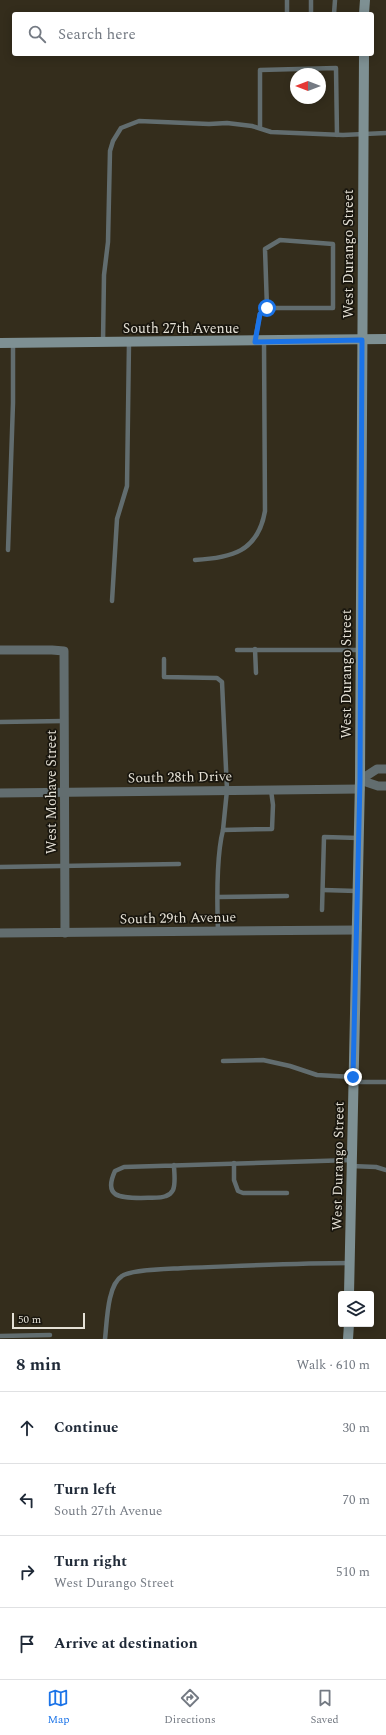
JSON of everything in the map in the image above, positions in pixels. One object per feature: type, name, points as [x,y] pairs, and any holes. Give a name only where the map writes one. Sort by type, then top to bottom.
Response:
[{"type":"street","points":[[364,0],[364,12]]},
{"type":"street","name":"West Durango Street","points":[[349,1291],[360,785],[364,56]]},
{"type":"street","name":"South 27th Avenue","points":[[0,343],[386,339]]},
{"type":"street","name":"West Mohave Street","points":[[0,650],[64,651],[66,793],[65,934]]},
{"type":"street","points":[[360,785],[377,769],[386,769]]},
{"type":"street","points":[[360,785],[386,786]]},
{"type":"street","name":"South 28th Drive","points":[[0,793],[271,790],[360,785]]},
{"type":"street","name":"South 29th Avenue","points":[[0,934],[357,930]]},
{"type":"street","points":[[348,1339],[349,1327]]},
{"type":"lane","points":[[287,0],[287,12]]},
{"type":"lane","points":[[311,12],[312,0]]},
{"type":"lane","points":[[334,12],[335,0]]},
{"type":"lane","points":[[260,128],[260,70],[336,68],[337,135]]},
{"type":"lane","points":[[103,342],[104,275],[108,242],[110,151],[113,140],[121,128],[139,121],[209,124],[227,123],[260,128],[271,132],[337,135],[386,133]]},
{"type":"lane","points":[[195,560],[225,557],[236,554],[246,548],[253,539],[263,520],[265,511],[260,314],[267,308],[333,308],[333,244],[280,240],[265,249],[267,308]]},
{"type":"lane","points":[[8,550],[13,403],[13,342]]},
{"type":"lane","points":[[112,600],[117,519],[127,486],[129,342]]},
{"type":"lane","points":[[255,649],[256,673]]},
{"type":"lane","points":[[237,650],[360,650]]},
{"type":"lane","points":[[164,659],[164,677],[217,678],[222,682],[227,790],[221,840],[218,932]]},
{"type":"lane","points":[[0,722],[65,721]]},
{"type":"lane","points":[[223,830],[272,829],[273,805],[271,790]]},
{"type":"lane","points":[[322,910],[324,837],[359,838]]},
{"type":"lane","points":[[0,867],[179,864]]},
{"type":"lane","points":[[323,890],[358,891]]},
{"type":"lane","points":[[218,897],[287,896]]},
{"type":"lane","points":[[223,1060],[263,1060],[290,1066],[317,1075],[386,1082]]},
{"type":"lane","points":[[234,1163],[234,1180],[238,1191],[243,1193],[287,1193]]},
{"type":"lane","points":[[174,1165],[174,1186],[172,1191],[167,1195],[160,1197],[124,1198],[117,1196],[111,1190],[110,1180],[115,1171],[124,1167],[174,1165],[234,1163],[352,1163],[386,1170]]},
{"type":"lane","points":[[105,1339],[110,1299],[115,1284],[122,1275],[146,1270],[270,1264],[350,1263]]},
{"type":"lane","points":[[0,1336],[50,1335]]},
{"type":"route","points":[[267,308],[260,314],[255,342],[362,340],[360,780],[353,1077]]}]
